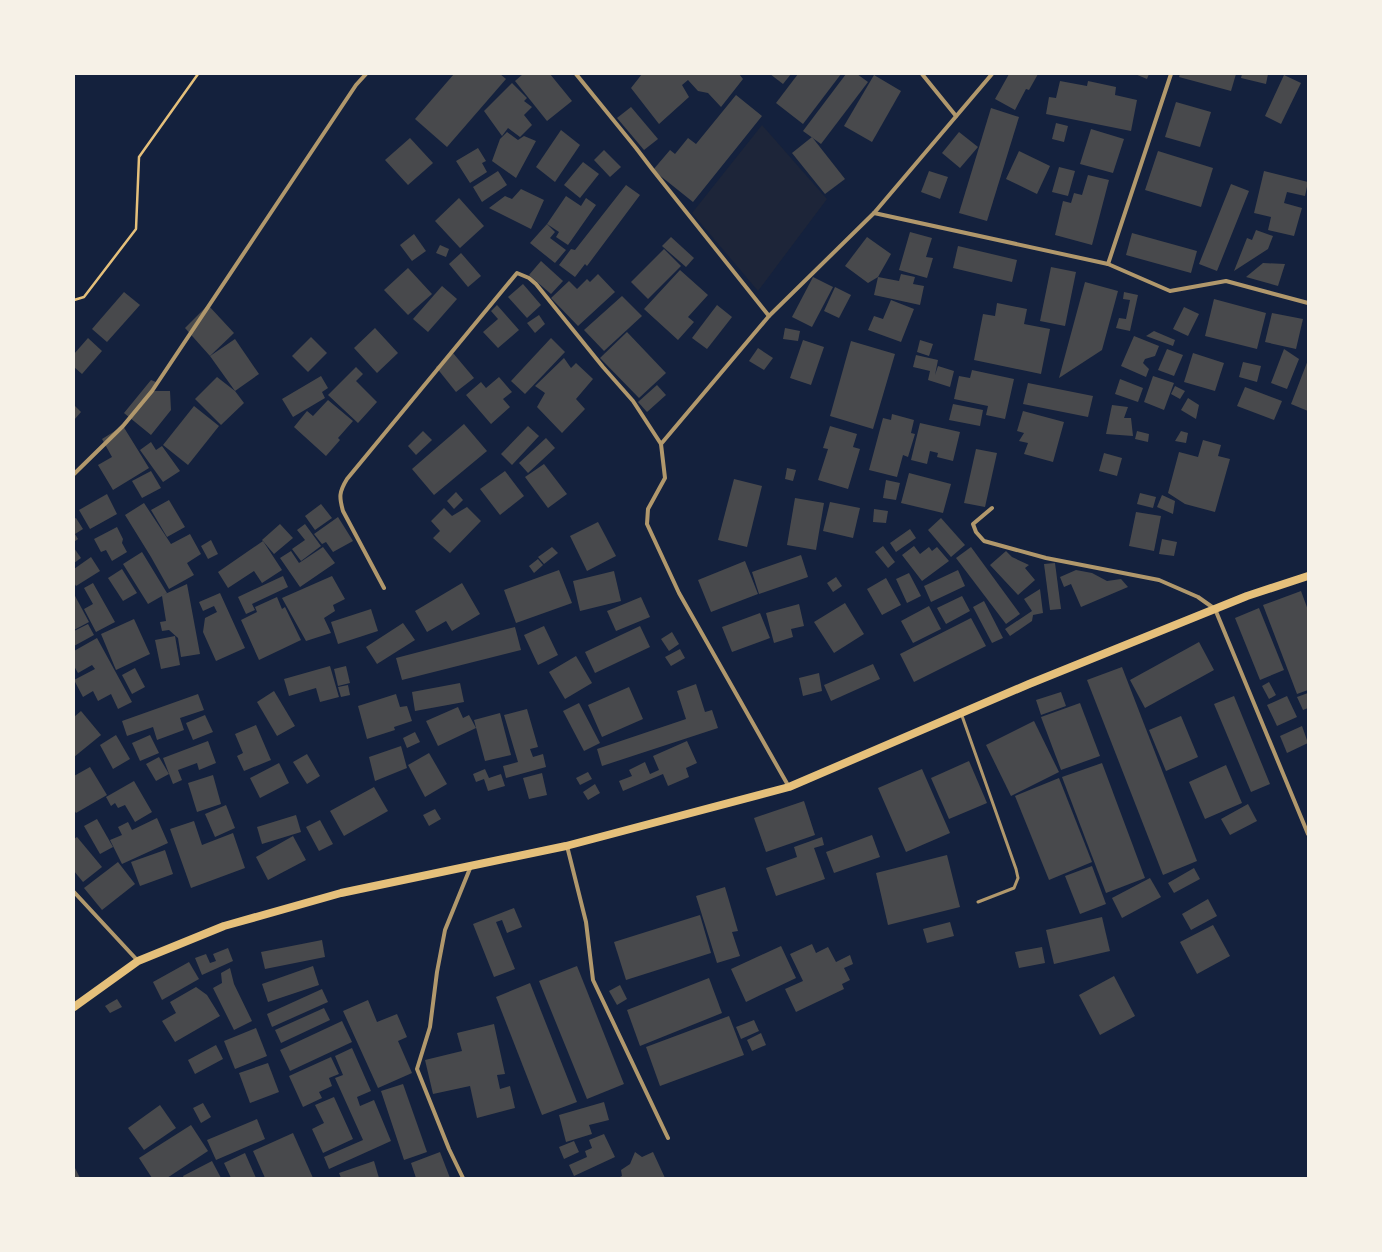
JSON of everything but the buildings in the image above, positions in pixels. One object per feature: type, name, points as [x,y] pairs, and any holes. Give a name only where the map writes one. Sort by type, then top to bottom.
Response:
[{"type":"main road","points":[[74,1007],[138,961],[231,924],[341,893],[566,846],[789,787],[961,713],[1215,609],[1247,596],[1308,576]]},
{"type":"street","points":[[74,474],[123,426],[152,392],[356,85],[366,74]]},
{"type":"street","points":[[576,74],[769,316]]},
{"type":"street","points":[[922,74],[956,116]]},
{"type":"street","points":[[661,444],[769,316],[874,212],[992,74]]},
{"type":"street","points":[[1108,264],[1171,74]]},
{"type":"street","points":[[874,212],[1108,264],[1170,291],[1226,281],[1308,303]]},
{"type":"street","points":[[384,588],[343,511],[340,500],[341,490],[347,479],[517,273],[529,278],[536,284],[603,367],[633,400],[661,444],[665,478],[648,509],[647,524],[679,593],[789,787]]},
{"type":"street","points":[[992,508],[973,524],[976,532],[984,541],[1051,560],[1159,580],[1198,597],[1215,609],[1308,834]]},
{"type":"street","points":[[566,846],[586,922],[593,980],[668,1138]]},
{"type":"street","points":[[463,1178],[449,1149],[417,1070],[430,1027],[436,972],[445,930],[471,865]]},
{"type":"street","points":[[74,892],[138,961]]},
{"type":"lane","points":[[961,713],[1018,878],[1014,888],[978,902]]},
{"type":"path","points":[[74,300],[84,297],[136,229],[139,157],[198,74]]},
{"type":"shaded area","points":[[762,125],[827,199],[758,291],[692,213]]}]
